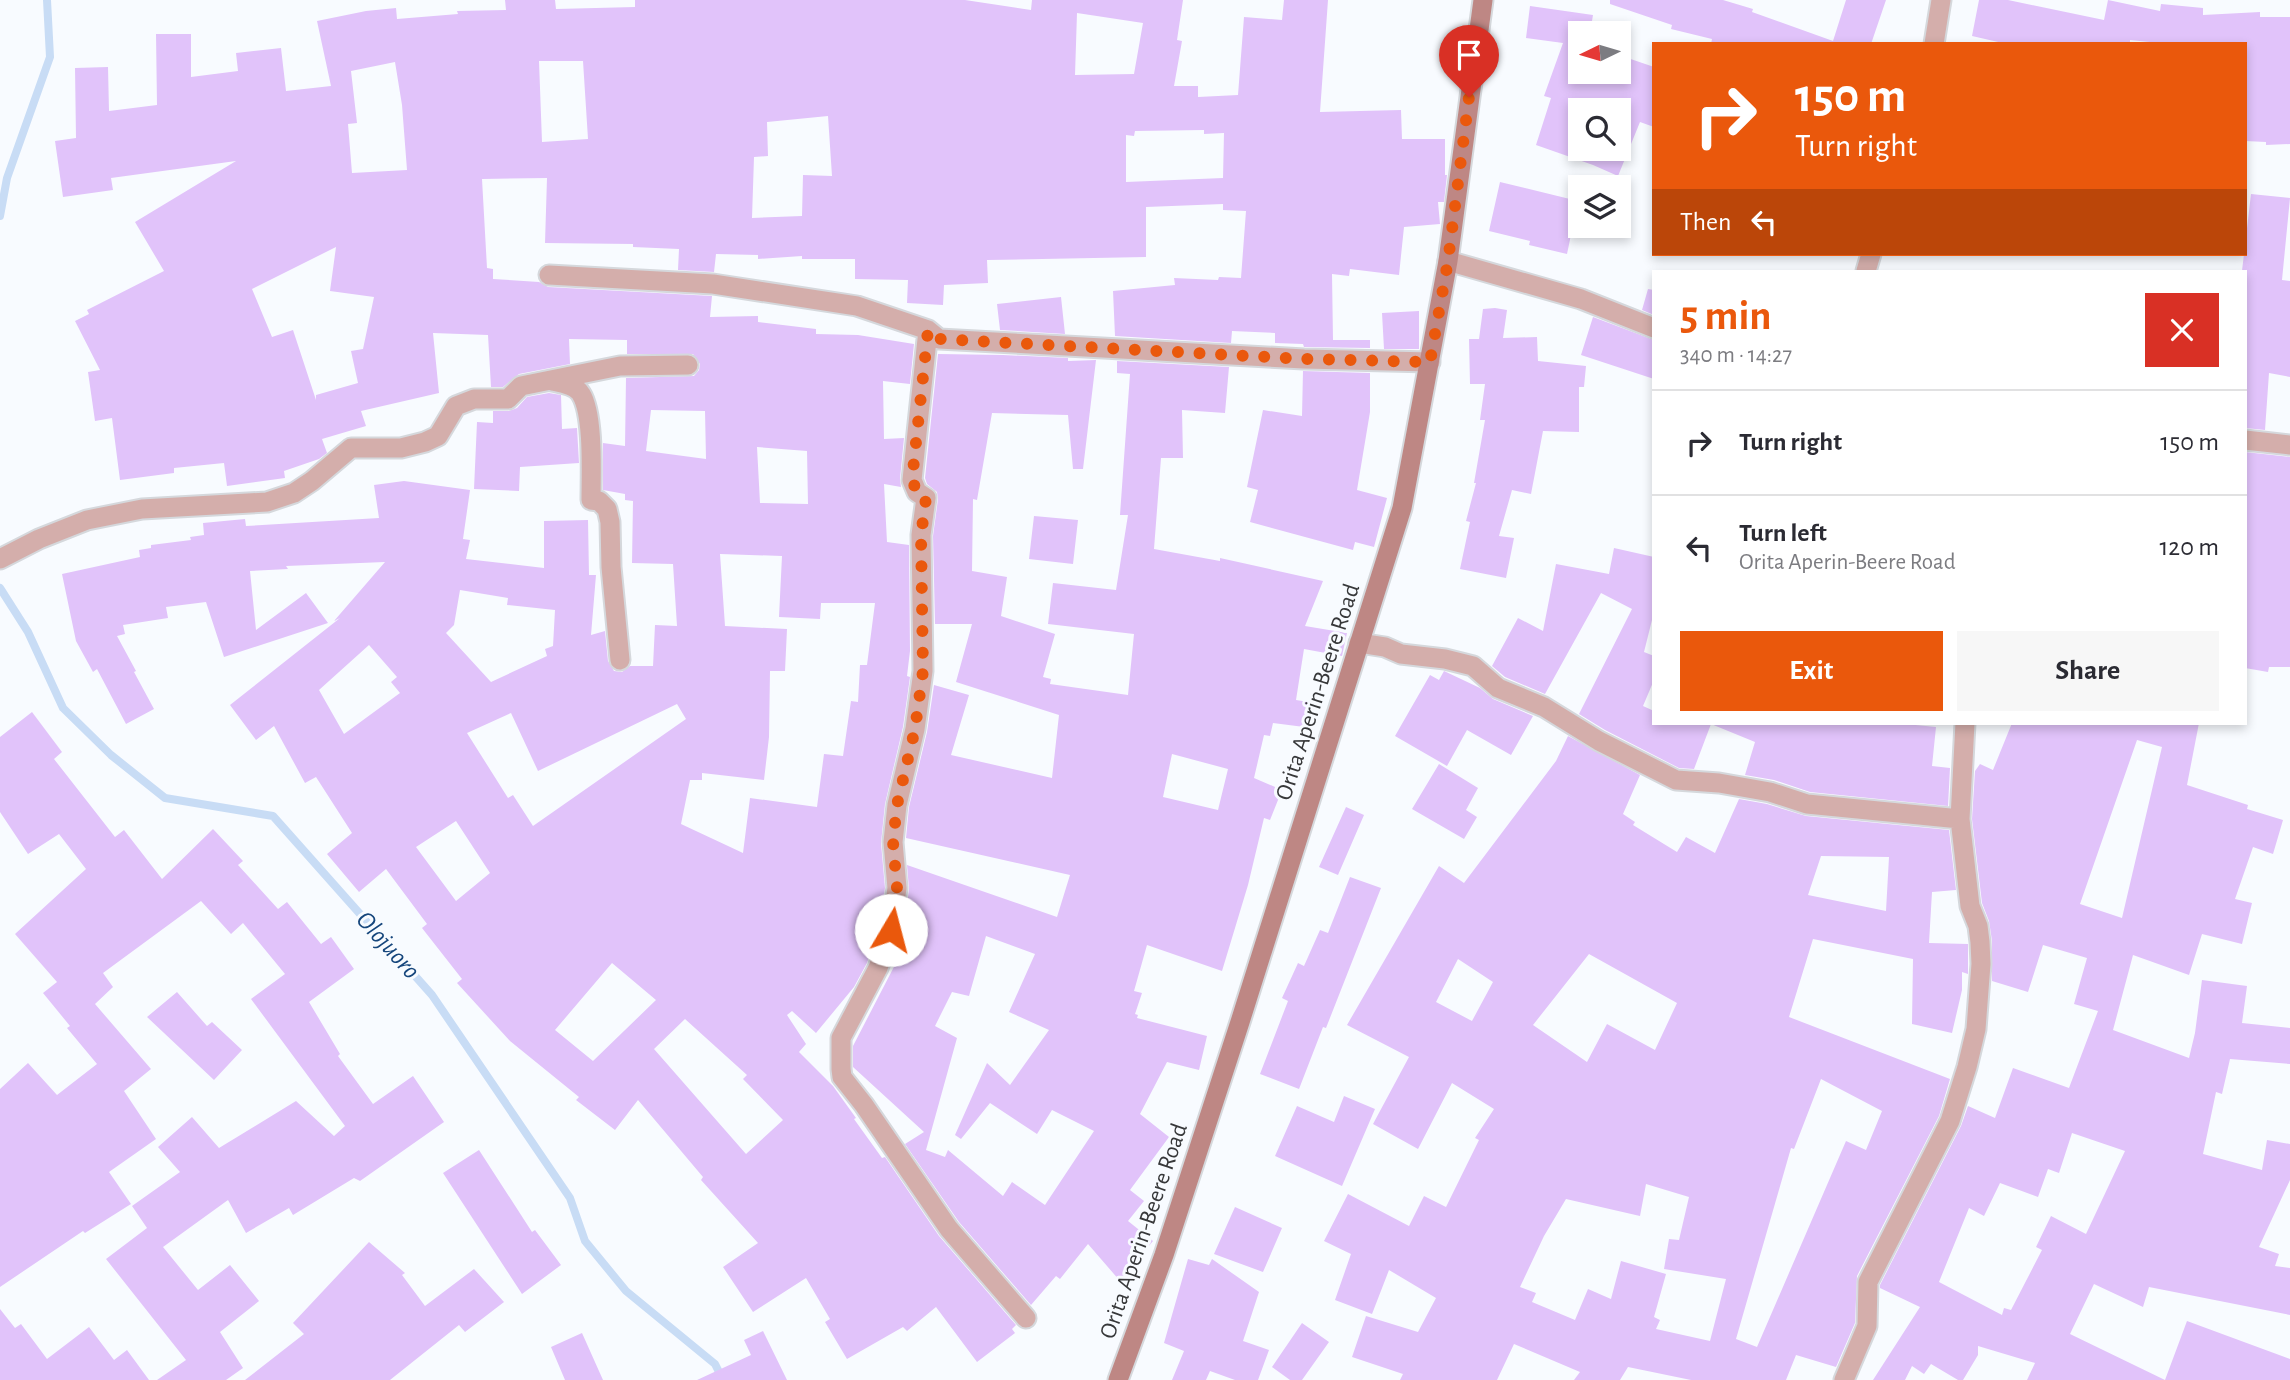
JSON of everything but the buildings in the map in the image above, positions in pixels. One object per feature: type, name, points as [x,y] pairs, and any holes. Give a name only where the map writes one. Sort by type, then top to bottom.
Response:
[{"type":"main road","name":"Orita Aperin-Beere Road","points":[[1118,1380],[1164,1255],[1232,1048],[1402,508],[1448,261],[1483,0]]},
{"type":"street","points":[[1934,42],[1941,0]]},
{"type":"street","points":[[1448,261],[1581,299],[1652,327]]},
{"type":"street","points":[[549,275],[713,284],[858,306],[928,330],[939,339],[1304,359],[1430,362]]},
{"type":"street","points":[[928,330],[912,480],[917,492],[926,498],[921,535],[923,671],[915,729],[897,805],[894,830],[897,888],[891,930],[878,968],[841,1038],[840,1060],[842,1077],[949,1229],[1026,1318]]},
{"type":"street","points":[[0,559],[39,538],[87,520],[142,509],[267,502],[294,493],[351,449],[401,448],[425,442],[438,436],[456,406],[474,400],[508,399],[521,386],[620,366],[688,365]]},
{"type":"street","points":[[551,380],[570,385],[581,393],[588,415],[591,500],[599,501],[607,509],[610,522],[611,567],[620,660]]},
{"type":"street","points":[[2247,440],[2290,445]]},
{"type":"street","points":[[1359,643],[1385,647],[1401,654],[1445,659],[1473,666],[1499,688],[1544,707],[1599,741],[1676,780],[1719,783],[1770,792],[1807,804],[1960,819]]},
{"type":"street","points":[[1844,1380],[1867,1326],[1868,1282],[1950,1121],[1976,1029],[1980,942],[1978,926],[1970,905],[1960,819],[1965,725]]},
{"type":"waterway","name":"Olojuoro","points":[[0,216],[7,178],[50,57],[47,0]]},
{"type":"waterway","name":"Olojuoro","points":[[0,588],[28,632],[63,708],[111,755],[165,798],[273,816],[432,995],[570,1198],[585,1241],[626,1291],[715,1364],[723,1380]]},
{"type":"route","points":[[891,930],[897,888],[893,842],[897,805],[915,729],[923,671],[921,535],[926,498],[917,492],[912,480],[928,330],[939,339],[1304,359],[1430,362],[1448,261],[1469,97]]}]
